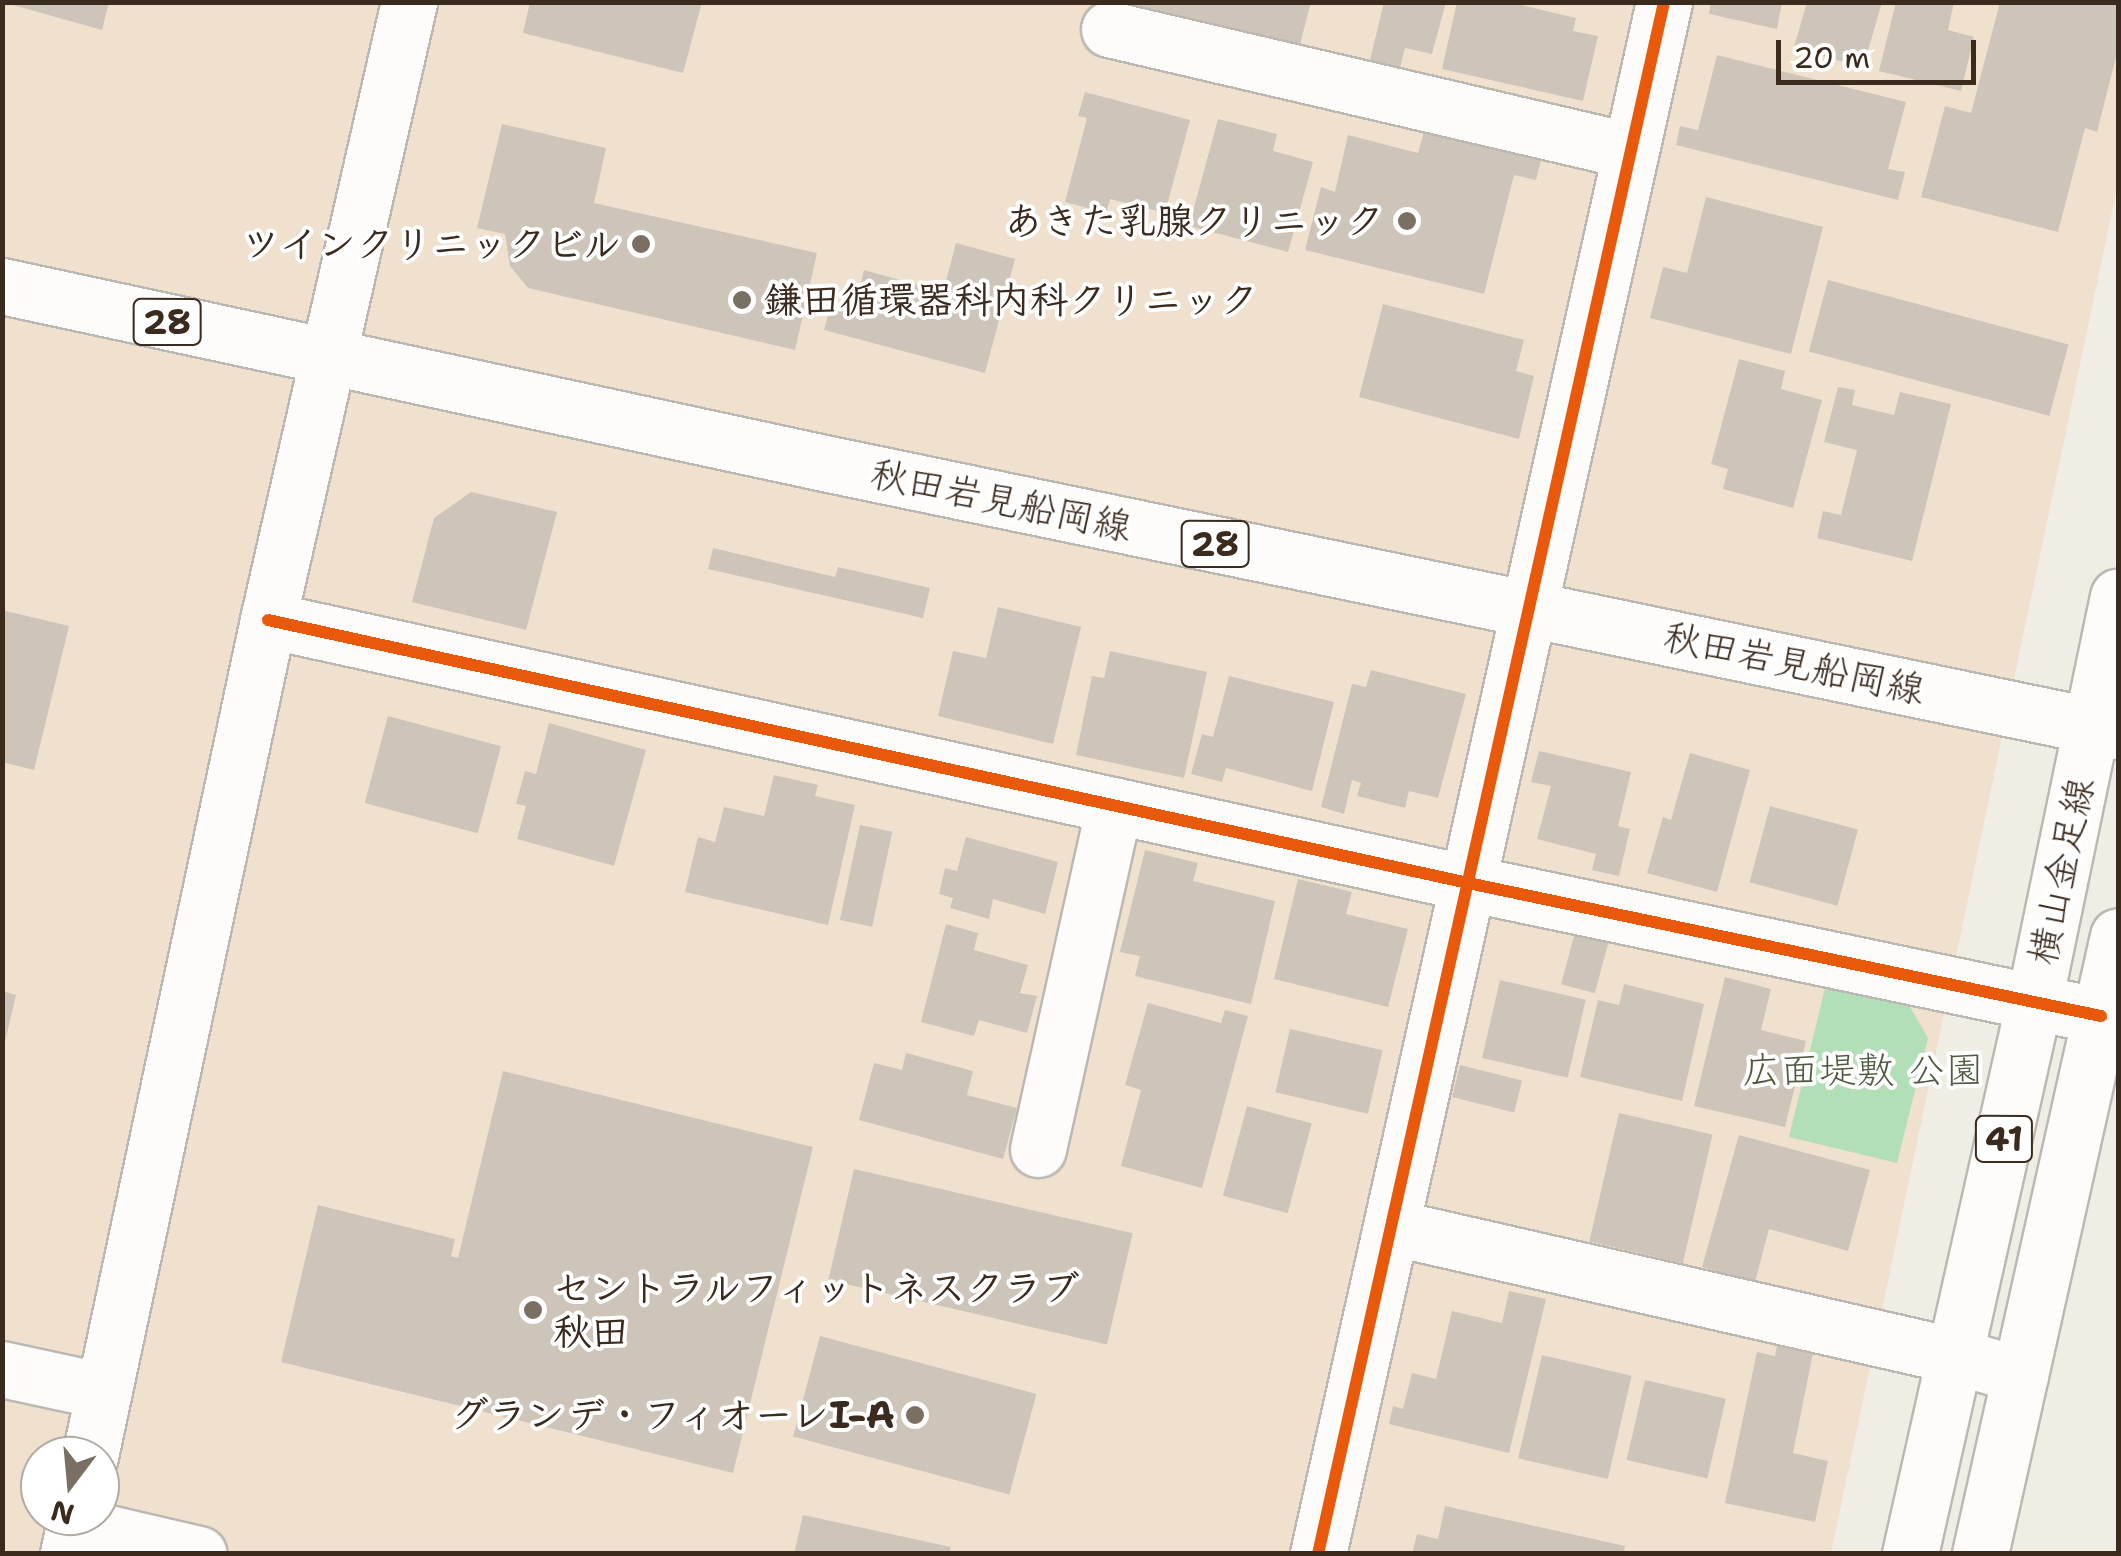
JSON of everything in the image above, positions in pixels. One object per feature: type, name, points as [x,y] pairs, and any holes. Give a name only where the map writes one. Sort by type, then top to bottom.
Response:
[{"type":"street","points":[[94,1436],[268,620],[410,2]]},
{"type":"street","points":[[1318,1554],[1664,2]]},
{"type":"street","points":[[1109,28],[1631,150]]},
{"type":"street","name":"秋田岩見船岡線","points":[[2,286],[2105,728]]},
{"type":"street","name":"横山金足線","points":[[1910,1554],[2034,1002],[2105,728],[2118,597]]},
{"type":"street","points":[[268,620],[1468,883],[2101,1016]]},
{"type":"street","points":[[1038,1149],[1114,804]]},
{"type":"street","name":"横山金足線","points":[[1980,1554],[2118,936]]},
{"type":"street","points":[[1391,1227],[1956,1356],[2020,1375]]},
{"type":"street","points":[[2,1369],[104,1391]]},
{"type":"street","points":[[100,1536],[199,1554]]},
{"type":"shaded area","points":[[3,3],[2118,3],[2118,183],[1831,1553],[3,1554]]},
{"type":"green space","name":"広面堤敷 公園","points":[[1826,984],[1909,1005],[1928,1038],[1897,1163],[1789,1137]]},
{"type":"building","points":[[2,2],[109,2],[102,30]]},
{"type":"building","points":[[530,2],[702,2],[683,73],[523,33]]},
{"type":"building","points":[[1140,2],[1311,2],[1299,48],[1138,8]]},
{"type":"building","points":[[1384,2],[1446,2],[1432,54],[1405,48],[1400,68],[1370,60]]},
{"type":"building","points":[[1457,2],[1508,2],[1576,18],[1573,31],[1598,36],[1583,101],[1442,69]]},
{"type":"building","points":[[1711,2],[1782,2],[1777,29],[1709,14]]},
{"type":"building","points":[[1807,2],[1882,2],[1863,68],[1794,47]]},
{"type":"building","points":[[1896,2],[1954,2],[1948,30],[1974,37],[1961,91],[1879,71]]},
{"type":"building","points":[[2000,2],[2118,4],[2118,49],[2097,132],[2085,128],[2058,232],[1921,197],[1945,106],[1971,113]]},
{"type":"building","points":[[1717,55],[1906,102],[1888,169],[1905,172],[1898,200],[1676,145],[1680,126],[1698,130]]},
{"type":"building","points":[[1085,92],[1190,120],[1165,213],[1110,199],[1106,213],[1065,202],[1087,118],[1078,116]]},
{"type":"building","points":[[1218,119],[1277,134],[1273,151],[1313,162],[1288,252],[1189,226]]},
{"type":"building","name":"ツインクリニックビル","points":[[502,124],[606,148],[594,203],[817,253],[795,350],[528,288],[510,266],[505,234],[477,228]]},
{"type":"building","name":"あきた乳腺クリニック","points":[[1424,132],[1541,160],[1536,180],[1514,175],[1484,294],[1305,250],[1321,187],[1335,192],[1348,135],[1418,153]]},
{"type":"building","points":[[1706,197],[1823,227],[1791,354],[1650,318],[1663,267],[1687,273]]},
{"type":"building","points":[[956,243],[1015,259],[985,373],[824,330],[830,308],[853,313],[864,270],[943,292]]},
{"type":"building","points":[[1828,280],[2069,344],[2049,416],[1809,351]]},
{"type":"building","points":[[1383,304],[1524,340],[1516,371],[1534,376],[1519,439],[1359,397]]},
{"type":"building","points":[[1739,359],[1785,371],[1781,389],[1822,400],[1793,508],[1723,489],[1728,469],[1711,464]]},
{"type":"building","points":[[1838,387],[1855,390],[1852,405],[1894,415],[1900,392],[1951,404],[1912,561],[1817,538],[1823,511],[1841,515],[1857,450],[1824,442]]},
{"type":"building","points":[[471,492],[557,512],[526,630],[412,602],[434,518]]},
{"type":"building","points":[[713,548],[835,577],[838,567],[930,588],[923,618],[708,569]]},
{"type":"building","points":[[998,607],[1081,627],[1053,744],[938,716],[953,651],[986,658]]},
{"type":"building","points":[[2,610],[69,626],[34,770],[2,762]]},
{"type":"building","points":[[1110,651],[1207,672],[1184,778],[1076,755],[1092,676],[1104,678]]},
{"type":"building","points":[[1371,670],[1466,694],[1438,798],[1409,791],[1405,808],[1357,796],[1361,783],[1352,780],[1344,814],[1321,807],[1352,684],[1366,687]]},
{"type":"building","points":[[1229,676],[1334,702],[1312,791],[1226,768],[1222,782],[1191,774],[1202,734],[1213,737]]},
{"type":"building","points":[[388,716],[501,746],[478,833],[365,803]]},
{"type":"building","points":[[549,723],[646,750],[614,866],[517,839],[526,806],[516,804],[525,771],[536,774]]},
{"type":"building","points":[[1539,751],[1631,772],[1618,826],[1630,829],[1619,876],[1592,870],[1596,854],[1537,839],[1551,786],[1531,782]]},
{"type":"building","points":[[1690,753],[1750,770],[1717,892],[1647,873],[1663,817],[1671,820]]},
{"type":"building","points":[[774,775],[818,785],[815,796],[855,805],[828,925],[685,892],[698,837],[715,842],[724,807],[764,816]]},
{"type":"building","points":[[1770,806],[1858,830],[1837,906],[1750,882]]},
{"type":"building","points":[[860,825],[892,832],[872,927],[840,920]]},
{"type":"building","points":[[966,837],[1058,862],[1045,914],[993,899],[989,919],[950,908],[953,898],[939,894],[945,868],[957,871]]},
{"type":"building","points":[[1145,850],[1198,863],[1193,881],[1275,901],[1251,1004],[1135,976],[1140,956],[1120,952]]},
{"type":"building","points":[[1298,879],[1352,892],[1346,914],[1408,929],[1388,1007],[1274,979]]},
{"type":"building","points":[[946,924],[978,933],[974,950],[1028,965],[1020,993],[1037,996],[1027,1033],[979,1020],[974,1036],[921,1022]]},
{"type":"building","points":[[1575,932],[1609,941],[1595,993],[1561,984]]},
{"type":"building","points":[[1725,977],[1771,989],[1761,1030],[1806,1041],[1785,1127],[1694,1106]]},
{"type":"building","points":[[1500,980],[1586,1000],[1568,1078],[1482,1058]]},
{"type":"building","points":[[1624,984],[1704,1004],[1682,1101],[1580,1077],[1598,1000],[1619,1005]]},
{"type":"building","points":[[2,991],[16,995],[4,1046],[2,1045]]},
{"type":"building","points":[[1148,1003],[1221,1023],[1225,1010],[1248,1016],[1202,1188],[1121,1166],[1141,1090],[1125,1085]]},
{"type":"building","points":[[1290,1029],[1383,1050],[1368,1114],[1275,1092]]},
{"type":"building","points":[[906,1053],[973,1071],[967,1095],[1017,1108],[1003,1159],[859,1120],[874,1063],[902,1070]]},
{"type":"building","points":[[1460,1065],[1522,1080],[1514,1113],[1452,1097]]},
{"type":"building","name":"セントラルフィットネスクラブ 秋田","points":[[503,1071],[813,1147],[733,1473],[281,1362],[318,1205],[455,1239],[451,1256],[458,1258]]},
{"type":"building","points":[[1247,1106],[1312,1123],[1288,1213],[1223,1196]]},
{"type":"building","points":[[1619,1113],[1713,1135],[1683,1263],[1589,1242]]},
{"type":"building","points":[[1739,1135],[1870,1170],[1848,1251],[1769,1229],[1755,1282],[1702,1267]]},
{"type":"building","points":[[854,1169],[1133,1233],[1107,1344],[828,1280]]},
{"type":"building","points":[[1509,1291],[1546,1299],[1509,1453],[1389,1424],[1393,1406],[1403,1409],[1412,1373],[1436,1379],[1452,1311],[1502,1323]]},
{"type":"building","name":"グランデ・フィオーレI-A","points":[[820,1336],[1036,1394],[1009,1494],[793,1436]]},
{"type":"building","points":[[1777,1345],[1813,1353],[1793,1453],[1828,1461],[1815,1522],[1725,1503],[1757,1352],[1775,1356]]},
{"type":"building","points":[[1542,1355],[1632,1376],[1608,1479],[1518,1458]]},
{"type":"building","points":[[1645,1380],[1726,1399],[1707,1479],[1627,1460]]},
{"type":"building","points":[[1445,1506],[1625,1546],[1623,1554],[1412,1554],[1417,1534],[1438,1539]]},
{"type":"building","points":[[803,1515],[951,1547],[949,1554],[794,1554]]},
{"type":"cycle path","points":[[1318,1554],[1664,2]]},
{"type":"cycle path","points":[[268,620],[1468,883],[2101,1016]]},
{"type":"place","name":"あきた乳腺クリニック","points":[[1407,221]]},
{"type":"place","name":"ツインクリニックビル","points":[[641,244]]},
{"type":"place","name":"鎌田循環器科内科クリニック","points":[[742,300]]},
{"type":"place","name":"セントラルフィットネスクラブ 秋田","points":[[533,1310]]},
{"type":"place","name":"グランデ・フィオーレI-A","points":[[915,1415]]}]
